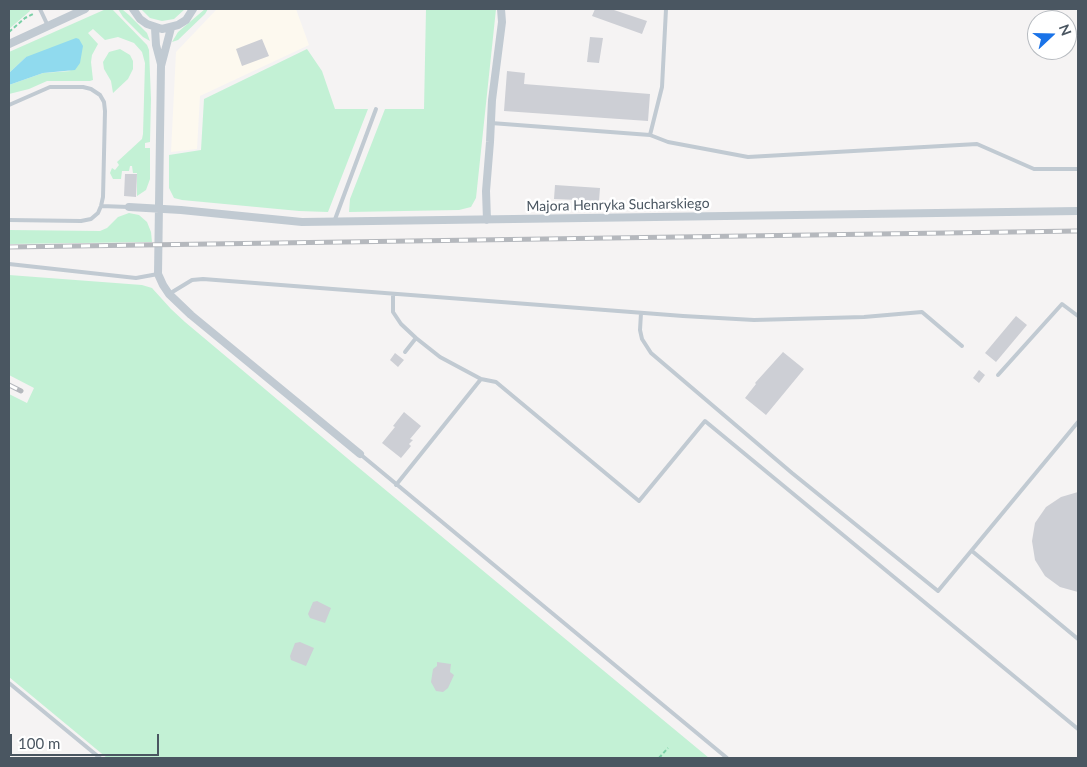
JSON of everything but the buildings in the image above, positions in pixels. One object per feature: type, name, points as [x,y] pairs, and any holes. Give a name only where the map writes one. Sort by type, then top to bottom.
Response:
[{"type":"street","points":[[9,44],[85,9]]},
{"type":"street","points":[[133,9],[140,19],[155,28],[171,28],[186,20],[193,9]]},
{"type":"street","points":[[487,220],[486,191],[492,100],[502,22],[501,9]]},
{"type":"street","points":[[155,28],[156,45],[161,66]]},
{"type":"street","points":[[171,28],[161,66],[158,274],[169,294],[191,314],[360,454]]},
{"type":"street","name":"Majora Henryka Sucharskiego","points":[[129,207],[159,208],[302,222],[1078,211]]},
{"type":"lane","points":[[40,9],[48,26]]},
{"type":"lane","points":[[650,134],[662,87],[666,9]]},
{"type":"lane","points":[[9,105],[50,87],[87,88],[95,90],[100,95],[104,102],[105,111],[102,206],[95,216],[81,221],[9,220]]},
{"type":"lane","points":[[334,222],[376,109]]},
{"type":"lane","points":[[491,123],[650,134],[668,142],[748,157],[977,144],[1034,169],[1078,169]]},
{"type":"lane","points":[[102,206],[129,207]]},
{"type":"lane","points":[[9,264],[136,278],[158,274]]},
{"type":"lane","points":[[169,294],[192,280],[204,278],[641,313],[754,320],[864,317],[922,312],[962,346]]},
{"type":"lane","points":[[393,294],[393,312],[401,324],[416,338],[440,357],[481,379],[496,382],[639,501],[705,421],[1078,729]]},
{"type":"lane","points":[[998,375],[1062,304],[1078,316]]},
{"type":"lane","points":[[641,313],[640,330],[642,339],[651,353],[792,473],[938,591],[1078,422]]},
{"type":"lane","points":[[405,352],[416,338]]},
{"type":"lane","points":[[396,485],[481,379]]},
{"type":"lane","points":[[1073,428],[1078,433]]},
{"type":"lane","points":[[360,454],[727,758]]},
{"type":"lane","points":[[972,550],[1078,638]]},
{"type":"lane","points":[[9,683],[100,758]]},
{"type":"path","points":[[9,32],[25,18],[33,14]]},
{"type":"path","points":[[659,758],[668,748]]},
{"type":"shaded area","points":[[219,9],[296,9],[309,45],[200,96],[197,149],[171,152],[176,52]]},
{"type":"green space","points":[[9,9],[29,9],[30,11],[9,29]]},
{"type":"green space","points":[[106,9],[112,9],[147,45],[149,50],[150,142],[145,143],[145,148],[150,148],[150,179],[146,190],[137,196],[137,173],[133,173],[132,166],[130,166],[129,171],[122,171],[121,179],[113,179],[110,173],[112,168],[115,170],[119,165],[117,162],[142,139],[143,134],[145,63],[142,52],[134,43],[118,37],[105,40],[93,29],[88,33],[98,44],[92,55],[91,62],[93,80],[47,81],[29,89],[9,94],[9,85],[43,73],[71,71],[26,57],[9,73],[9,52]]},
{"type":"green space","points":[[118,9],[123,10],[147,33],[150,41],[143,37],[123,17]]},
{"type":"green space","points":[[141,9],[185,9],[174,19],[162,21],[150,18]]},
{"type":"green space","points":[[205,9],[208,9],[205,14],[178,40],[172,42],[178,32]]},
{"type":"green space","points":[[426,9],[496,9],[476,198],[471,207],[459,210],[349,212],[350,199],[385,109],[424,109]]},
{"type":"green space","points":[[120,49],[130,55],[133,61],[133,69],[128,79],[113,93],[111,81],[104,69],[103,62],[109,52]]},
{"type":"green space","points":[[307,49],[322,71],[335,109],[368,109],[328,212],[299,211],[174,198],[169,188],[169,155],[201,150],[204,99]]},
{"type":"green space","points":[[129,213],[139,215],[147,222],[152,242],[9,244],[9,230],[100,231],[107,228],[118,217]]},
{"type":"green space","points":[[9,275],[142,285],[152,288],[185,322],[709,758],[107,758],[9,677],[9,394],[27,403],[34,388],[9,375]]},
{"type":"water","points":[[76,38],[79,39],[83,46],[80,63],[75,70],[43,73],[9,85],[9,73],[26,57]]},
{"type":"railway","points":[[9,247],[1078,231]]},
{"type":"railway","points":[[9,385],[21,391]]}]
